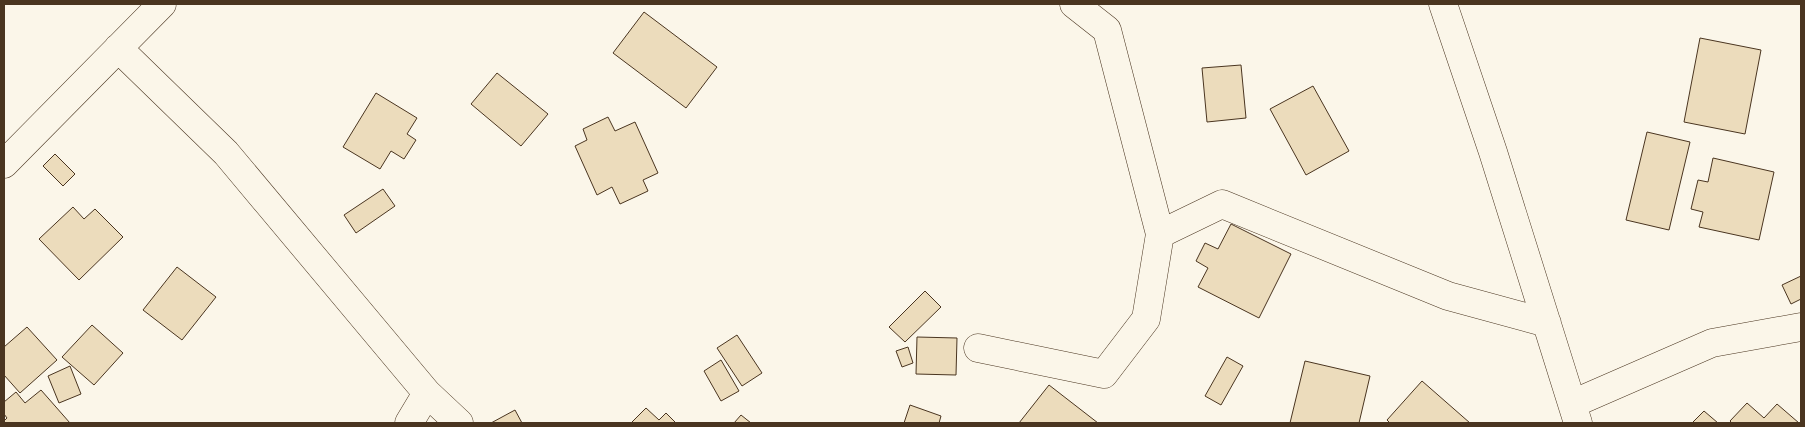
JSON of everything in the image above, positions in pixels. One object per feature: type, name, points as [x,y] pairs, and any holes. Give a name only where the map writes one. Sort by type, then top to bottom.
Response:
[{"type":"street","points":[[4,164],[162,4]]},
{"type":"street","points":[[978,348],[1104,374],[1146,319],[1160,234],[1107,30],[1074,4]]},
{"type":"street","points":[[1443,4],[1493,152],[1575,414],[1712,343],[1801,327]]},
{"type":"street","points":[[118,48],[226,153],[427,393],[459,423]]},
{"type":"street","points":[[1160,234],[1222,204],[1448,296],[1547,323]]},
{"type":"street","points":[[409,423],[427,393]]},
{"type":"building","points":[[644,12],[717,67],[686,108],[613,53]]},
{"type":"building","points":[[1700,38],[1761,50],[1745,134],[1684,122]]},
{"type":"building","points":[[1241,65],[1246,118],[1207,122],[1202,68]]},
{"type":"building","points":[[497,73],[548,114],[521,146],[471,104]]},
{"type":"building","points":[[1313,86],[1349,151],[1306,175],[1270,109]]},
{"type":"building","points":[[376,93],[417,118],[407,134],[416,140],[404,159],[391,151],[380,169],[343,147]]},
{"type":"building","points":[[608,117],[615,131],[635,122],[658,173],[643,180],[648,191],[620,204],[612,187],[597,195],[575,146],[587,140],[583,129]]},
{"type":"building","points":[[1647,132],[1690,142],[1669,230],[1626,220]]},
{"type":"building","points":[[55,154],[75,174],[63,186],[43,166]]},
{"type":"building","points":[[1713,158],[1774,172],[1759,240],[1699,227],[1703,212],[1691,209],[1698,180],[1708,182]]},
{"type":"building","points":[[383,189],[395,206],[356,233],[344,215]]},
{"type":"building","points":[[73,207],[84,219],[95,209],[123,237],[79,280],[39,239]]},
{"type":"building","points":[[1231,224],[1291,254],[1259,318],[1198,287],[1208,268],[1196,261],[1205,243],[1218,249]]},
{"type":"building","points":[[177,267],[216,297],[182,340],[143,310]]},
{"type":"building","points":[[1801,276],[1801,299],[1791,304],[1782,285]]},
{"type":"building","points":[[925,291],[941,307],[905,342],[889,327]]},
{"type":"building","points":[[92,325],[123,353],[94,385],[62,357]]},
{"type":"building","points":[[27,327],[57,360],[20,393],[4,375],[4,347]]},
{"type":"building","points":[[737,335],[762,373],[742,386],[717,348]]},
{"type":"building","points":[[917,337],[957,338],[956,375],[916,374]]},
{"type":"building","points":[[908,347],[913,363],[902,367],[896,351]]},
{"type":"building","points":[[1227,357],[1243,366],[1221,405],[1205,396]]},
{"type":"building","points":[[721,360],[739,391],[721,401],[704,371]]},
{"type":"building","points":[[1305,361],[1370,376],[1359,423],[1290,423]]},
{"type":"building","points":[[70,366],[81,394],[59,403],[48,376]]},
{"type":"building","points":[[1422,381],[1470,423],[1390,423],[1387,420]]},
{"type":"building","points":[[1049,385],[1098,423],[1019,423]]},
{"type":"building","points":[[41,390],[70,423],[4,423],[7,418],[4,414],[4,402],[16,392],[25,403]]},
{"type":"building","points":[[1747,403],[1764,418],[1777,404],[1799,423],[1732,423],[1730,421]]},
{"type":"building","points":[[910,405],[941,416],[939,423],[904,423]]},
{"type":"building","points":[[646,408],[659,420],[666,413],[676,423],[631,423]]},
{"type":"building","points":[[515,410],[522,423],[491,423]]},
{"type":"building","points":[[1704,411],[1718,423],[1692,423]]},
{"type":"building","points":[[741,415],[751,423],[734,423]]}]
